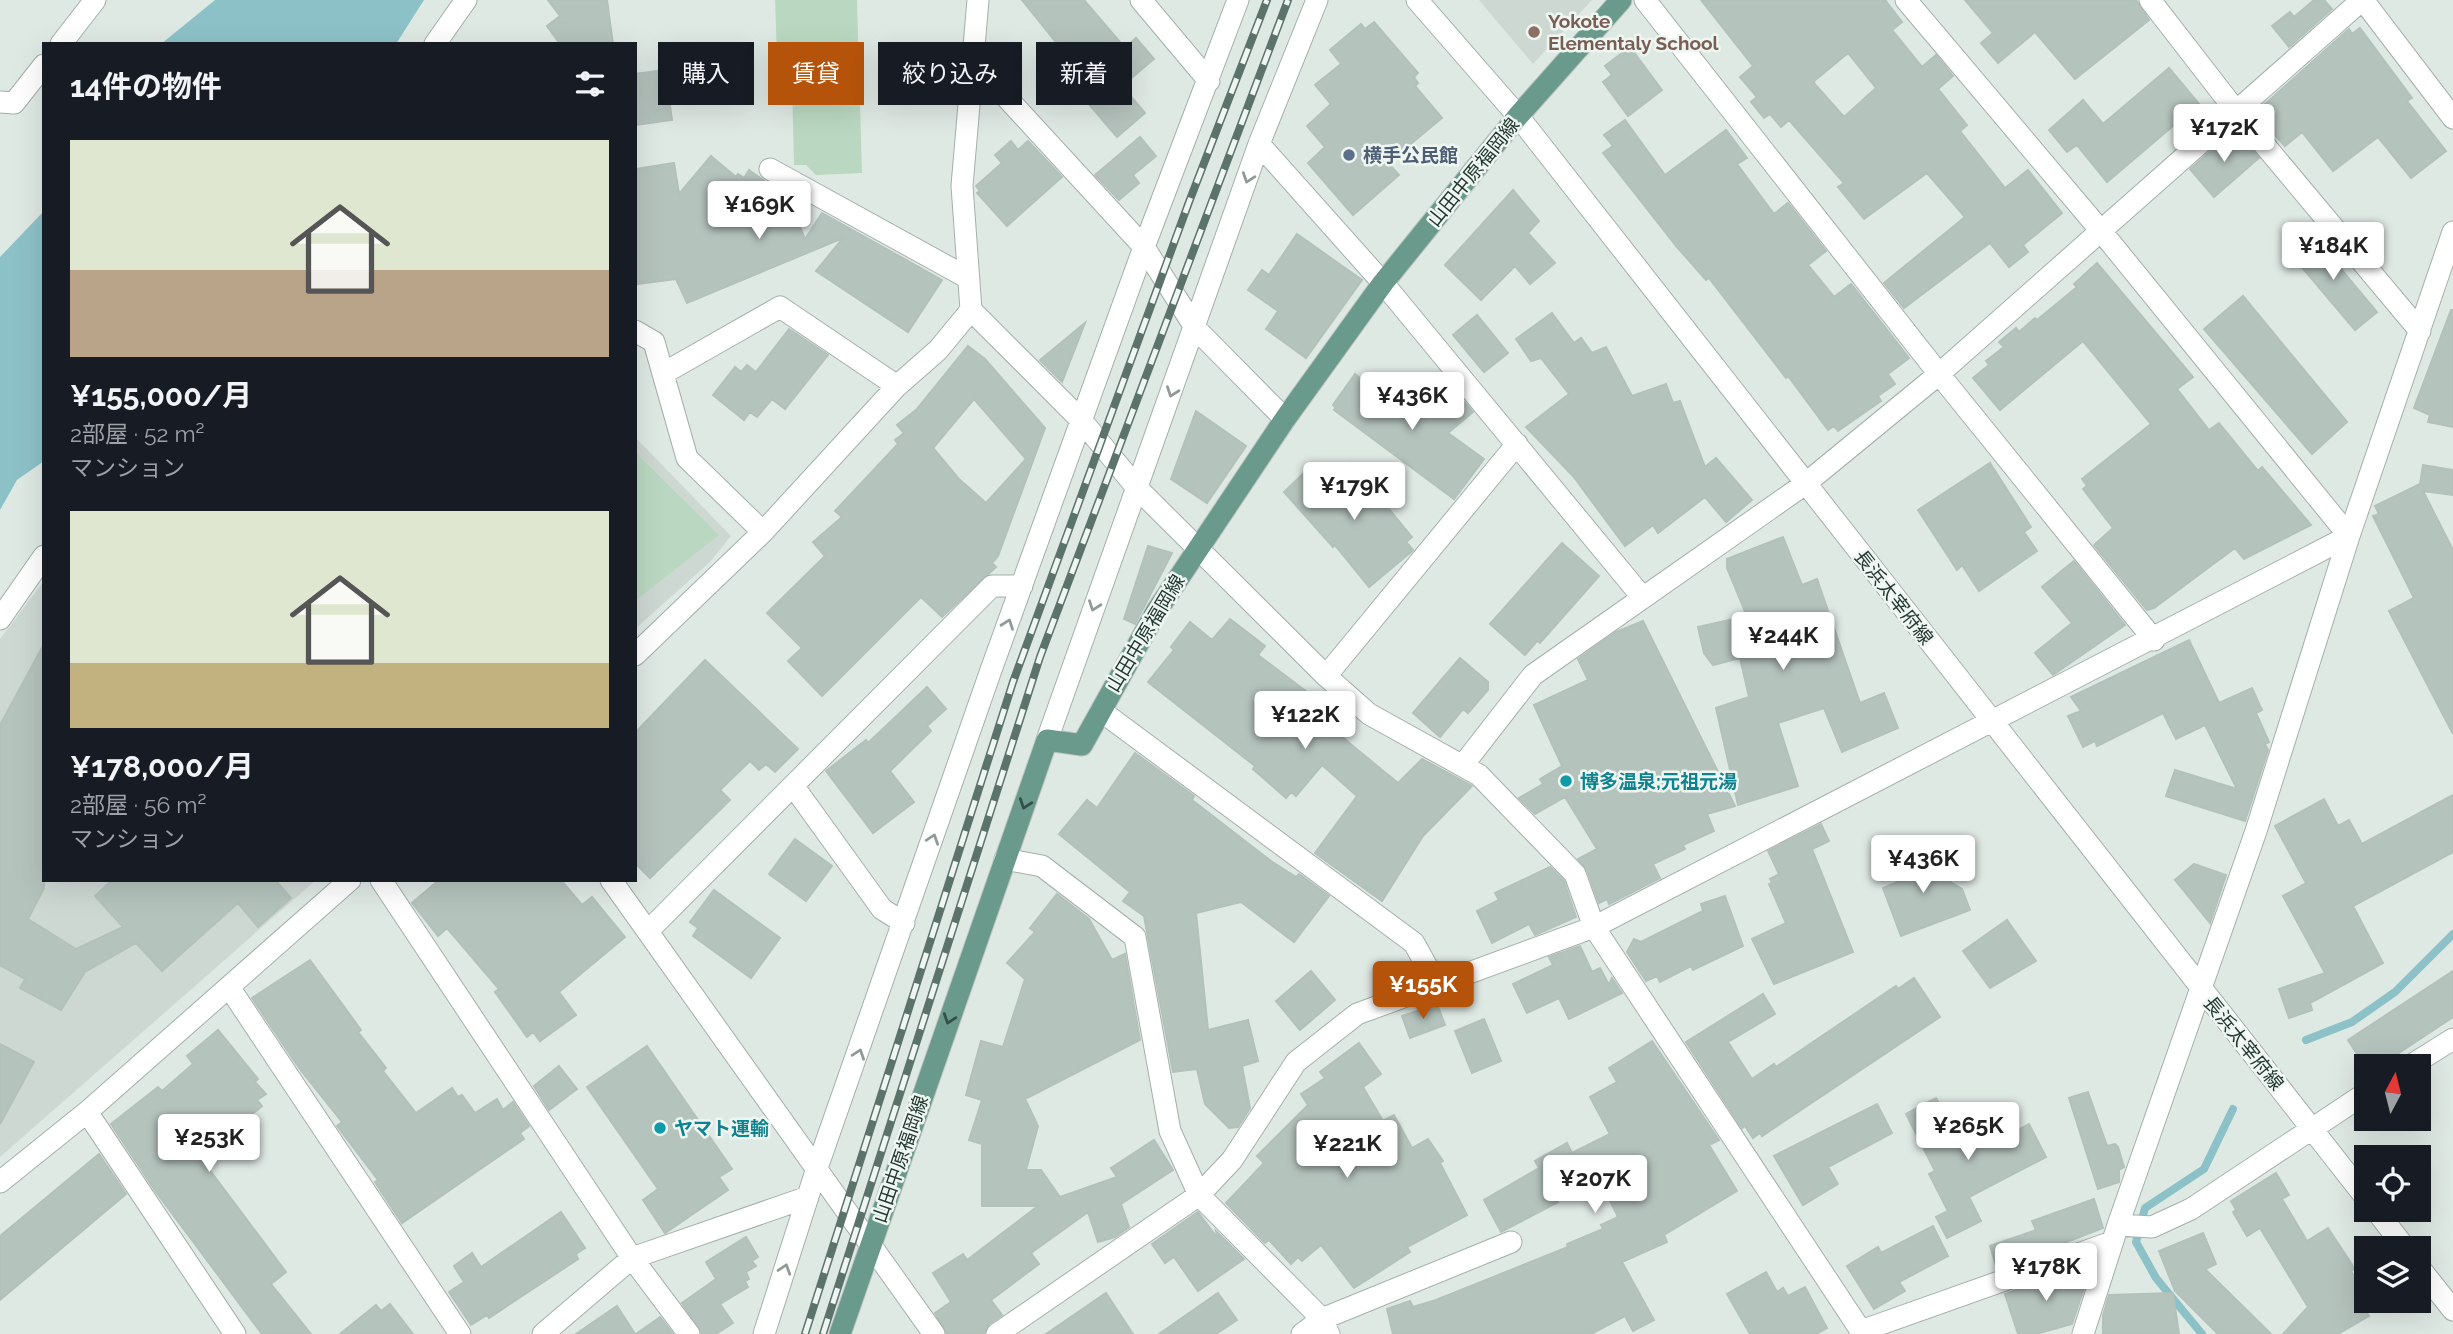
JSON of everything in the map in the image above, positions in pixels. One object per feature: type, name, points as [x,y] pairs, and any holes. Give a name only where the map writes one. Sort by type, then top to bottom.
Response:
[{"type":"main road","name":"山田中原福岡線","points":[[841,1334],[1047,740],[1082,745],[1125,664],[1197,549],[1285,419],[1384,283],[1518,116],[1621,0]]},
{"type":"street","points":[[63,42],[95,0]]},
{"type":"street","points":[[436,42],[466,0]]},
{"type":"street","points":[[974,42],[978,0]]},
{"type":"street","points":[[1141,0],[1209,81]]},
{"type":"street","points":[[764,1334],[817,1168],[1022,586],[1144,247],[1238,0]]},
{"type":"street","points":[[1047,740],[1196,329],[1259,144],[1317,0]]},
{"type":"street","name":"長浜太宰府線","points":[[1417,0],[1518,116],[2354,1183]]},
{"type":"street","points":[[1645,0],[1939,374],[2154,640]]},
{"type":"street","points":[[1906,0],[2101,231],[2349,536]]},
{"type":"street","points":[[2150,0],[2236,111],[2420,331]]},
{"type":"street","points":[[1463,765],[1533,675],[1805,484],[1939,374],[2363,0],[2453,118]]},
{"type":"street","points":[[0,103],[13,103],[42,67]]},
{"type":"street","points":[[968,105],[962,186],[971,310],[1082,421],[1137,488],[1326,676],[1369,714],[1479,775],[1575,874],[1594,927],[1862,1333],[2119,1230],[2152,1227],[2191,1209],[2354,1101]]},
{"type":"street","points":[[1013,105],[1144,247],[1196,329],[1285,419]]},
{"type":"street","points":[[1259,144],[1384,283],[1643,598]]},
{"type":"street","points":[[770,169],[968,278]]},
{"type":"street","points":[[2084,1334],[2202,990],[2349,536],[2453,232]]},
{"type":"street","points":[[664,373],[780,307],[897,386]]},
{"type":"street","points":[[637,653],[763,532],[897,386],[938,350],[971,310]]},
{"type":"street","points":[[637,332],[654,342],[687,458],[763,532]]},
{"type":"street","points":[[1326,676],[1517,444]]},
{"type":"street","points":[[997,1334],[1199,1195],[1232,1160],[1296,1062],[1357,1014],[1594,927],[2154,640],[2349,536]]},
{"type":"street","points":[[0,619],[42,559]]},
{"type":"street","points":[[648,931],[992,586],[1022,586]]},
{"type":"street","points":[[1101,711],[1414,943],[1437,985]]},
{"type":"street","points":[[794,787],[882,909],[904,923]]},
{"type":"street","points":[[1005,859],[1042,866],[1135,937],[1170,1131],[1199,1195],[1326,1326]]},
{"type":"street","points":[[0,1182],[87,1112],[348,882]]},
{"type":"street","points":[[381,882],[632,1258],[688,1334]]},
{"type":"street","points":[[612,882],[934,1334]]},
{"type":"street","points":[[229,987],[460,1334]]},
{"type":"street","points":[[2429,1054],[2453,1039]]},
{"type":"street","points":[[87,1112],[235,1334]]},
{"type":"street","points":[[542,1334],[632,1258],[808,1198]]},
{"type":"street","points":[[2385,1222],[2396,1236]]},
{"type":"street","points":[[1302,1334],[1326,1326],[1511,1242]]},
{"type":"street","points":[[2431,1282],[2453,1310]]},
{"type":"shaded area","name":"Yokote Elementaly School","points":[[1479,0],[1592,0],[1533,64]]},
{"type":"shaded area","points":[[637,439],[731,536],[709,563],[637,627]]},
{"type":"shaded area","points":[[42,584],[42,882],[314,882],[0,1157],[0,639]]},
{"type":"green space","points":[[775,0],[857,0],[858,42],[776,42]]},
{"type":"green space","points":[[793,105],[860,105],[862,173],[816,175],[806,165],[794,165]]},
{"type":"green space","points":[[637,454],[719,535],[637,599]]},
{"type":"water","points":[[215,0],[424,0],[397,42],[163,42]]},
{"type":"water","points":[[42,213],[42,462],[17,480],[0,510],[0,257]]},
{"type":"building","points":[[548,0],[607,0],[613,42],[559,42],[547,26],[560,16]]},
{"type":"building","points":[[1022,0],[1084,0],[1120,42],[1056,42]]},
{"type":"building","points":[[1701,0],[1885,0],[1902,22],[1892,30],[1922,67],[1936,55],[1953,76],[1938,89],[1967,125],[1960,131],[2005,188],[2028,170],[2062,213],[2023,245],[2028,252],[2009,267],[1990,243],[1904,308],[1884,283],[1965,217],[1927,173],[1864,219],[1838,187],[1844,183],[1789,120],[1781,127],[1770,114],[1764,118],[1751,102],[1757,97],[1740,77],[1753,66]],"holes":[[[1848,53],[1876,88],[1844,117],[1813,82]]]},
{"type":"building","points":[[1965,0],[2136,0],[2149,20],[2075,79],[2035,32],[1998,63],[1981,43],[1993,33]]},
{"type":"building","points":[[2314,0],[2324,0],[2332,9],[2289,47],[2272,26],[2290,12],[2294,17]]},
{"type":"building","points":[[1374,22],[1418,73],[1414,77],[1418,83],[1415,86],[1442,118],[1388,163],[1399,175],[1353,215],[1308,163],[1325,147],[1307,126],[1331,104],[1315,85],[1341,64],[1330,50],[1361,24],[1365,29]]},
{"type":"building","points":[[2360,28],[2412,98],[2407,101],[2446,151],[2411,178],[2378,137],[2333,171],[2302,132],[2285,146],[2255,113],[2349,29],[2352,34]]},
{"type":"building","points":[[1136,38],[1154,59],[1132,78],[1132,42]]},
{"type":"building","points":[[1630,47],[1662,90],[1628,116],[1603,82],[1612,75],[1605,66]]},
{"type":"building","points":[[2169,68],[2199,104],[2107,182],[2077,145],[2067,152],[2049,130],[2083,100],[2103,124]]},
{"type":"building","points":[[658,71],[658,105],[670,105],[672,120],[637,125],[637,74]]},
{"type":"building","points":[[1132,98],[1145,113],[1117,137],[1090,105],[1132,105]]},
{"type":"building","points":[[1625,120],[1665,175],[1726,130],[1747,158],[1737,164],[1774,214],[1788,203],[1826,251],[1808,265],[1834,297],[1851,284],[1909,358],[1888,374],[1895,384],[1878,396],[1881,401],[1838,431],[1834,426],[1828,430],[1709,278],[1706,280],[1677,247],[1603,153],[1613,146],[1604,135]]},
{"type":"building","points":[[2235,130],[2259,158],[2214,197],[2190,169]]},
{"type":"building","points":[[1140,137],[1156,156],[1133,175],[1139,183],[1119,200],[1095,175]]},
{"type":"building","points":[[1011,141],[1018,150],[1028,141],[1062,177],[1007,226],[977,193],[980,191],[976,186],[1002,163],[995,155]]},
{"type":"building","points":[[711,156],[736,177],[738,174],[744,178],[749,170],[787,197],[805,239],[822,213],[942,280],[908,332],[816,271],[843,238],[687,303],[676,279],[637,284],[637,169],[674,163],[679,194]]},
{"type":"building","points":[[1513,190],[1539,221],[1528,233],[1555,263],[1530,284],[1515,266],[1481,300],[1445,265]]},
{"type":"building","points":[[2311,233],[2377,312],[2355,330],[2289,252]]},
{"type":"building","points":[[1297,234],[1362,280],[1306,358],[1266,329],[1278,311],[1248,290],[1262,270],[1269,275]]},
{"type":"building","points":[[2097,263],[2193,377],[2177,389],[2209,430],[2219,423],[2258,471],[2262,467],[2311,525],[2244,559],[2235,548],[2154,608],[2147,610],[2094,545],[2113,528],[2083,489],[2087,486],[2082,479],[2151,424],[2083,341],[2000,410],[1973,378],[1989,365],[1986,361],[2004,347],[1999,342],[2016,328],[2019,332],[2035,318],[2037,320],[2077,287],[2074,284]]},
{"type":"building","points":[[2243,296],[2347,422],[2312,454],[2204,329]]},
{"type":"building","points":[[2451,310],[2453,427],[2428,422],[2430,415],[2414,408]]},
{"type":"building","points":[[1552,313],[1574,343],[1581,338],[1592,353],[1606,347],[1632,396],[1666,384],[1673,403],[1680,401],[1705,467],[1716,458],[1752,500],[1726,522],[1705,497],[1658,533],[1653,525],[1625,546],[1573,476],[1526,427],[1569,394],[1541,358],[1531,361],[1516,339]]},
{"type":"building","points":[[1477,315],[1508,353],[1484,372],[1453,335]]},
{"type":"building","points":[[1085,323],[1062,382],[1040,360]]},
{"type":"building","points":[[789,329],[828,355],[785,409],[772,399],[757,417],[750,412],[744,420],[713,395],[735,367],[741,372],[747,365],[756,372]]},
{"type":"building","points":[[968,346],[985,359],[1045,428],[998,556],[992,563],[996,567],[942,617],[921,597],[822,696],[788,661],[802,648],[767,613],[825,556],[813,542],[842,517],[835,511],[898,444],[895,440],[904,433],[897,425],[917,409]],"holes":[[[974,399],[1026,459],[986,503],[959,479],[933,448]]]},
{"type":"building","points":[[1355,374],[1365,382],[1370,375],[1427,417],[1457,394],[1473,412],[1448,433],[1484,459],[1454,499],[1334,410],[1336,408],[1333,405]]},
{"type":"building","points":[[1196,411],[1246,446],[1207,503],[1171,479]]},
{"type":"building","points":[[1351,463],[1412,537],[1406,542],[1413,550],[1369,587],[1335,545],[1333,547],[1284,492],[1305,472],[1320,489]]},
{"type":"building","points":[[1990,463],[2031,527],[2024,532],[2037,551],[1979,591],[1962,565],[1957,570],[1918,510]]},
{"type":"building","points":[[2423,465],[2453,470],[2453,495],[2423,491],[2453,550],[2453,734],[2389,611],[2414,598],[2373,516],[2379,514],[2375,506],[2420,484]]},
{"type":"building","points":[[1783,537],[1802,585],[1817,579],[1860,703],[1884,693],[1898,728],[1842,752],[1824,708],[1778,723],[1798,786],[1738,805],[1716,708],[1749,697],[1740,658],[1713,665],[1704,653],[1698,627],[1747,616],[1727,568],[1727,559]]},
{"type":"building","points":[[1562,543],[1599,576],[1540,643],[1537,641],[1525,655],[1490,624]]},
{"type":"building","points":[[1148,546],[1172,553],[1135,624],[1124,619]]},
{"type":"building","points":[[2074,561],[2125,625],[2053,675],[2035,653],[2072,623],[2042,587]]},
{"type":"building","points":[[1230,619],[1265,646],[1258,655],[1323,704],[1320,707],[1347,730],[1342,737],[1398,783],[1422,759],[1472,786],[1423,836],[1382,901],[1315,853],[1357,796],[1322,765],[1296,796],[1291,792],[1286,798],[1253,769],[1255,766],[1148,682],[1174,650],[1171,647],[1190,622],[1212,640]]},
{"type":"building","points":[[1643,621],[1735,806],[1707,814],[1714,831],[1683,845],[1685,849],[1653,864],[1660,878],[1609,904],[1607,899],[1599,903],[1587,870],[1578,859],[1597,849],[1565,797],[1535,814],[1519,798],[1543,784],[1540,779],[1562,766],[1534,705],[1588,680],[1578,659],[1616,632]]},
{"type":"building","points":[[2189,640],[2219,703],[2252,688],[2262,710],[2256,713],[2269,742],[2265,744],[2268,750],[2245,821],[2166,796],[2175,770],[2237,789],[2205,725],[2176,739],[2163,713],[2097,746],[2095,741],[2083,747],[2068,716],[2081,711],[2071,697]]},
{"type":"building","points":[[42,648],[44,888],[28,919],[76,949],[123,927],[95,896],[110,882],[277,882],[291,898],[258,927],[238,903],[162,971],[136,943],[85,972],[61,1010],[20,988],[25,979],[0,965],[0,725]]},
{"type":"building","points":[[1460,658],[1488,682],[1488,690],[1468,713],[1463,709],[1440,737],[1413,713]]},
{"type":"building","points":[[705,660],[798,749],[775,772],[766,764],[759,770],[750,761],[720,790],[730,800],[650,878],[637,865],[637,731]]},
{"type":"building","points":[[927,687],[946,709],[927,726],[931,731],[890,771],[914,802],[873,833],[826,771],[866,740],[868,743]]},
{"type":"building","points":[[1135,753],[1194,796],[1192,800],[1271,861],[1296,877],[1299,874],[1329,896],[1294,942],[1241,902],[1196,913],[1208,1030],[1248,1020],[1258,1061],[1242,1066],[1250,1108],[1238,1127],[1229,1128],[1205,1104],[1197,1069],[1173,1072],[1144,916],[1123,901],[1130,892],[1059,834],[1087,800],[1097,808]]},
{"type":"building","points":[[2453,795],[2453,852],[2353,906],[2383,963],[2310,1003],[2312,1010],[2289,1018],[2279,989],[2325,973],[2283,896],[2306,883],[2275,826],[2324,799],[2338,826],[2349,820],[2362,844]]},
{"type":"building","points":[[1821,824],[1829,841],[1812,849],[1853,952],[1774,984],[1752,939],[1786,923],[1769,884],[1772,883],[1770,879],[1779,874],[1768,851]]},
{"type":"building","points":[[795,839],[832,866],[806,901],[769,874]]},
{"type":"building","points":[[1924,848],[1927,856],[1932,853],[1942,877],[1962,889],[1970,910],[1901,936],[1883,888],[1907,878],[1899,858]]},
{"type":"building","points":[[2194,864],[2226,875],[2210,923],[2175,880]]},
{"type":"building","points":[[1550,867],[1564,881],[1576,917],[1535,935],[1529,924],[1492,943],[1477,911],[1499,900],[1495,893]]},
{"type":"building","points":[[437,882],[563,882],[582,905],[592,897],[625,937],[559,992],[576,1015],[540,1041],[533,1032],[527,1037],[495,992],[499,989],[447,928],[438,936],[412,903]]},
{"type":"building","points":[[714,890],[780,938],[751,978],[693,936],[698,928],[690,922]]},
{"type":"building","points":[[1057,894],[1089,919],[1112,960],[1125,954],[1140,1040],[1025,1099],[1038,1126],[1026,1170],[1041,1170],[1060,1197],[1117,1177],[1111,1168],[1154,1140],[1173,1170],[1121,1204],[1129,1227],[1115,1237],[1098,1242],[1088,1212],[1031,1253],[1039,1264],[991,1300],[1002,1315],[989,1324],[984,1334],[947,1334],[935,1313],[951,1302],[933,1273],[963,1254],[967,1260],[1038,1206],[982,1206],[982,1144],[969,1140],[982,1100],[966,1095],[981,1041],[1003,1047],[1025,979],[1007,963],[1035,932],[1030,928]]},
{"type":"building","points":[[1725,896],[1743,946],[1693,970],[1691,966],[1660,982],[1657,976],[1646,981],[1627,952],[1634,939],[1641,942],[1703,911],[1701,904]]},
{"type":"building","points":[[2007,920],[2036,961],[1990,988],[1963,951]]},
{"type":"building","points":[[1580,946],[1592,972],[1600,968],[1609,985],[1612,978],[1622,993],[1569,1019],[1559,998],[1527,1013],[1513,984],[1553,965],[1549,957]]},
{"type":"building","points":[[310,960],[361,1030],[358,1032],[386,1068],[383,1071],[416,1113],[452,1088],[458,1097],[462,1095],[475,1113],[497,1099],[503,1110],[513,1102],[529,1126],[520,1133],[524,1139],[402,1223],[375,1182],[378,1180],[337,1126],[342,1122],[299,1068],[252,998]]},
{"type":"building","points":[[1311,971],[1335,1000],[1300,1030],[1276,1001]]},
{"type":"building","points":[[2453,971],[2453,1017],[2397,1054],[2357,1054],[2348,1040]]},
{"type":"building","points":[[1914,978],[1940,1017],[1762,1136],[1760,1133],[1753,1138],[1745,1126],[1742,1128],[1686,1042],[1763,994],[1775,1014],[1728,1042],[1752,1079],[1774,1064],[1776,1067],[1896,986],[1898,989]]},
{"type":"building","points":[[1437,1004],[1445,1025],[1410,1038],[1402,1016]]},
{"type":"building","points":[[1484,1019],[1501,1061],[1472,1073],[1455,1031]]},
{"type":"building","points":[[218,1030],[258,1079],[255,1082],[266,1094],[257,1100],[262,1106],[200,1157],[286,1272],[271,1284],[311,1334],[262,1334],[156,1192],[111,1124],[158,1087],[162,1091],[193,1064],[187,1056]]},
{"type":"building","points":[[1652,1041],[1719,1140],[1709,1145],[1737,1191],[1664,1235],[1667,1242],[1622,1262],[1654,1320],[1633,1331],[1625,1316],[1591,1334],[1393,1334],[1387,1309],[1410,1301],[1413,1307],[1436,1300],[1568,1247],[1567,1244],[1603,1229],[1601,1225],[1618,1217],[1596,1172],[1554,1195],[1558,1202],[1501,1232],[1484,1200],[1539,1168],[1535,1161],[1567,1143],[1572,1153],[1610,1134],[1590,1097],[1617,1082],[1609,1068]]},
{"type":"building","points":[[1359,1043],[1381,1074],[1363,1087],[1383,1121],[1394,1115],[1412,1148],[1428,1139],[1443,1161],[1440,1163],[1467,1215],[1407,1247],[1410,1252],[1354,1288],[1321,1245],[1302,1261],[1298,1257],[1291,1264],[1269,1240],[1265,1243],[1226,1203],[1264,1163],[1257,1156],[1308,1105],[1301,1094],[1325,1078],[1320,1072]]},
{"type":"building","points":[[0,1044],[34,1062],[0,1124]]},
{"type":"building","name":"ヤマト運輸","points":[[647,1046],[732,1169],[719,1177],[728,1190],[665,1233],[643,1200],[658,1189],[587,1087]]},
{"type":"building","points":[[559,1066],[577,1089],[549,1110],[534,1086]]},
{"type":"building","points":[[2088,1092],[2107,1146],[2115,1144],[2118,1147],[2124,1167],[2119,1170],[2119,1182],[2098,1189],[2069,1098]]},
{"type":"building","points":[[1936,1098],[1957,1136],[1979,1125],[1990,1145],[2029,1124],[2046,1157],[1969,1197],[1981,1221],[1947,1238],[1936,1217],[1948,1211],[1929,1174],[1935,1171],[1906,1114]]},
{"type":"building","points":[[1877,1104],[1892,1133],[1828,1167],[1838,1184],[1803,1205],[1774,1156]]},
{"type":"building","points":[[99,1154],[126,1194],[0,1300],[0,1236]]},
{"type":"building","points":[[2276,1173],[2289,1195],[2282,1199],[2307,1241],[2328,1228],[2354,1267],[2351,1271],[2354,1276],[2354,1313],[2367,1313],[2369,1316],[2338,1334],[2283,1334],[2308,1307],[2260,1228],[2247,1236],[2233,1212],[2236,1210],[2231,1201]]},
{"type":"building","points":[[2094,1199],[2103,1228],[1997,1269],[1990,1246],[2036,1230],[2032,1221]]},
{"type":"building","points":[[561,1212],[585,1248],[576,1254],[578,1259],[489,1318],[487,1315],[471,1325],[449,1292],[464,1282],[454,1266],[472,1253],[481,1267]]},
{"type":"building","points":[[1198,1212],[1218,1239],[1216,1231],[1244,1259],[1198,1291],[1174,1257],[1165,1263],[1152,1244]]},
{"type":"building","points":[[1933,1226],[1948,1256],[1899,1282],[1905,1291],[1874,1309],[1847,1266],[1878,1247],[1881,1253]]},
{"type":"building","points":[[2203,1233],[2216,1264],[2205,1269],[2271,1334],[2218,1334],[2175,1291],[2159,1251]]},
{"type":"building","points":[[746,1237],[758,1257],[752,1261],[756,1266],[746,1272],[749,1279],[745,1281],[748,1287],[720,1304],[733,1323],[716,1334],[702,1334],[682,1303],[716,1279],[706,1262]]},
{"type":"building","points":[[2077,1268],[2084,1288],[2072,1324],[2036,1334],[2018,1334],[2005,1294]]},
{"type":"building","points":[[1766,1272],[1777,1292],[1783,1288],[1788,1296],[1805,1287],[1827,1328],[1816,1334],[1750,1334],[1727,1294]]},
{"type":"building","points":[[1106,1293],[1133,1334],[1046,1334]]},
{"type":"building","points":[[1218,1293],[1237,1320],[1216,1334],[1159,1334]]},
{"type":"building","points":[[2173,1293],[2179,1334],[2103,1334],[2103,1316],[2109,1295]]},
{"type":"building","points":[[390,1304],[413,1334],[340,1334],[376,1305],[381,1311]]},
{"type":"building","points":[[617,1306],[635,1334],[576,1334]]},
{"type":"building","points":[[660,1317],[673,1334],[636,1334]]},
{"type":"waterway","points":[[2306,1040],[2352,1022],[2395,992],[2453,934]]},
{"type":"waterway","points":[[2202,1334],[2156,1278],[2136,1242],[2145,1208],[2204,1169],[2233,1109]]},
{"type":"railway","points":[[805,1334],[1013,682],[1189,202],[1267,0]]},
{"type":"railway","points":[[823,1334],[1040,657],[1288,0]]},
{"type":"place","name":"Yokote Elementaly School","points":[[1534,32]]},
{"type":"place","name":"横手公民館","points":[[1349,155]]},
{"type":"place","name":"博多温泉;元祖元湯","points":[[1566,781]]},
{"type":"place","name":"ヤマト運輸","points":[[660,1128]]}]
